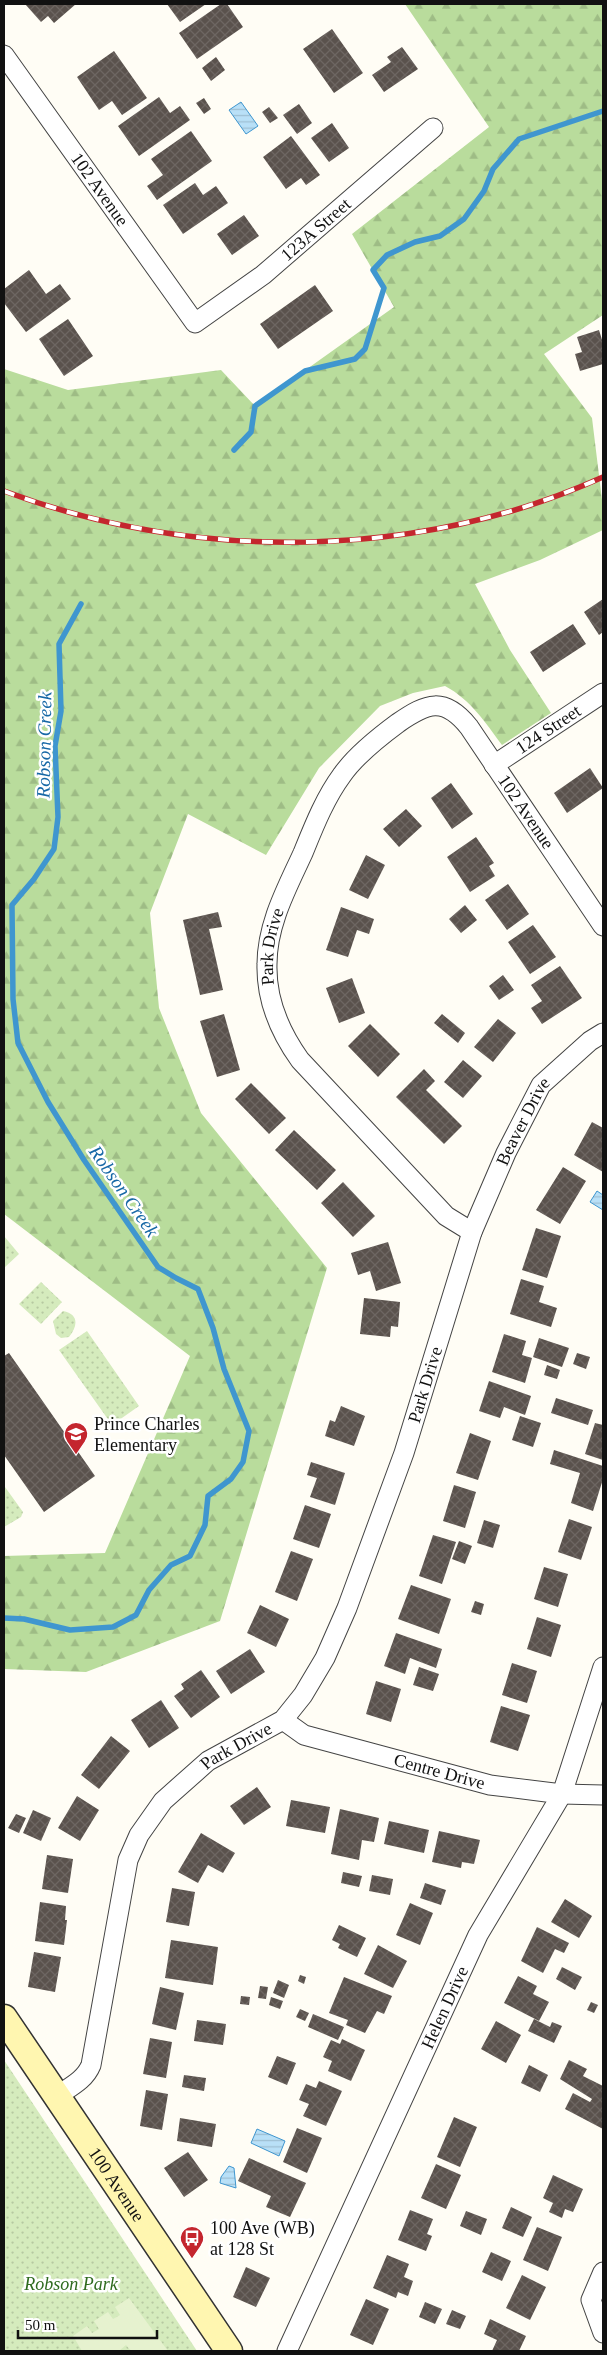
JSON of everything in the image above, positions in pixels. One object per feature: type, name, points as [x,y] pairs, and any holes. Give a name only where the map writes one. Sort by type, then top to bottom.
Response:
[{"type":"street","name":"102 Avenue","points":[[4,55],[195,323]]},
{"type":"street","name":"123A Street","points":[[195,323],[263,275],[433,128]]},
{"type":"street","name":"124 Street","points":[[494,766],[603,693]]},
{"type":"street","name":"Park Drive","points":[[57,2096],[88,2074],[128,1860],[139,1835],[163,1801],[191,1775],[220,1754],[283,1720],[304,1695],[331,1646],[347,1608],[404,1453],[472,1232],[446,1216],[300,1060],[276,1018],[266,965],[269,940],[275,916],[324,806],[342,775],[357,758],[417,710],[429,706],[441,706]]},
{"type":"street","name":"102 Avenue","points":[[441,706],[456,712],[463,719],[603,926]]},
{"type":"street","name":"Beaver Drive","points":[[472,1232],[506,1153],[541,1085],[590,1041],[603,1033]]},
{"type":"street","name":"Helen Drive","points":[[287,2351],[478,1935],[562,1794],[603,1667]]},
{"type":"street","name":"Centre Drive","points":[[283,1720],[304,1735],[490,1785],[562,1794],[603,1795]]},
{"type":"street","name":"100 Avenue","points":[[4,2018],[229,2351]]},
{"type":"street","points":[[603,2272],[591,2300],[603,2333]]},
{"type":"green space","points":[[405,4],[603,4],[603,315],[544,354],[592,418],[603,508],[603,530],[540,560],[475,584],[510,650],[551,713],[502,745],[470,705],[445,686],[413,693],[380,706],[319,768],[266,855],[188,814],[150,913],[159,1008],[201,1113],[327,1268],[220,1621],[86,1672],[4,1669],[4,1556],[105,1553],[190,1356],[4,1214],[4,369],[68,390],[221,370],[255,406],[394,307],[352,234],[489,127]]},
{"type":"green space","points":[[4,1236],[19,1254],[4,1268]]},
{"type":"green space","points":[[41,1282],[62,1302],[41,1324],[19,1304]]},
{"type":"green space","points":[[63,1311],[72,1315],[75,1325],[69,1337],[61,1338],[56,1334],[53,1321]]},
{"type":"green space","points":[[87,1331],[139,1406],[112,1425],[59,1350]]},
{"type":"green space","points":[[5,1487],[23,1512],[21,1517],[4,1527]]},
{"type":"green space","name":"Robson Park","points":[[4,2060],[197,2351],[4,2351]]},
{"type":"green space","points":[[129,2298],[168,2351],[131,2351],[126,2345],[119,2351],[82,2351],[73,2336],[87,2326],[92,2333],[99,2329],[94,2321],[108,2312],[113,2319],[120,2315],[115,2307]]},
{"type":"water","points":[[241,102],[258,126],[246,134],[229,110]]},
{"type":"water","points":[[597,1191],[603,1195],[603,1210],[590,1202]]},
{"type":"water","points":[[257,2129],[285,2141],[279,2156],[251,2143]]},
{"type":"water","points":[[229,2166],[234,2168],[236,2188],[220,2183],[221,2177]]},
{"type":"building","points":[[25,4],[76,4],[54,23],[48,16],[41,22]]},
{"type":"building","points":[[167,4],[206,4],[180,22]]},
{"type":"building","points":[[221,4],[227,4],[243,27],[197,59],[179,33]]},
{"type":"building","points":[[332,29],[363,73],[334,93],[303,49]]},
{"type":"building","points":[[402,47],[418,69],[384,92],[372,75],[391,62],[387,57]]},
{"type":"building","points":[[114,51],[147,98],[122,115],[112,101],[99,110],[77,77]]},
{"type":"building","points":[[216,57],[225,70],[211,81],[202,68]]},
{"type":"building","points":[[159,97],[170,113],[180,106],[190,120],[139,156],[118,126]]},
{"type":"building","points":[[204,98],[211,109],[204,114],[196,103]]},
{"type":"building","points":[[299,104],[312,123],[297,134],[283,115]]},
{"type":"building","points":[[269,107],[278,118],[270,123],[262,112]]},
{"type":"building","points":[[332,123],[349,148],[329,162],[311,138]]},
{"type":"building","points":[[191,131],[212,161],[157,200],[147,186],[163,175],[151,159]]},
{"type":"building","points":[[291,136],[320,175],[306,185],[301,178],[286,189],[263,157]]},
{"type":"building","points":[[195,183],[203,195],[216,186],[228,203],[183,234],[163,205]]},
{"type":"building","points":[[244,215],[259,236],[232,255],[217,234]]},
{"type":"building","points":[[29,270],[46,294],[60,284],[71,299],[26,332],[4,303],[4,289]]},
{"type":"building","points":[[315,285],[333,311],[278,349],[260,324]]},
{"type":"building","points":[[68,319],[93,356],[64,376],[39,339]]},
{"type":"building","points":[[599,330],[603,343],[603,364],[580,371],[575,354],[582,352],[577,337]]},
{"type":"building","points":[[603,599],[603,632],[599,635],[584,612]]},
{"type":"building","points":[[573,624],[586,644],[543,672],[530,652]]},
{"type":"building","points":[[590,768],[603,788],[567,813],[554,793]]},
{"type":"building","points":[[451,783],[473,814],[452,829],[431,798]]},
{"type":"building","points":[[406,809],[422,826],[399,847],[383,829]]},
{"type":"building","points":[[476,837],[494,863],[489,866],[495,876],[470,892],[447,857]]},
{"type":"building","points":[[366,855],[385,865],[368,899],[349,890]]},
{"type":"building","points":[[508,884],[529,914],[507,930],[485,900]]},
{"type":"building","points":[[465,905],[477,920],[461,933],[449,919]]},
{"type":"building","points":[[341,907],[374,919],[369,934],[357,930],[348,957],[326,950]]},
{"type":"building","points":[[218,912],[222,927],[209,929],[223,990],[200,995],[183,920]]},
{"type":"building","points":[[533,925],[556,957],[530,974],[508,942]]},
{"type":"building","points":[[560,966],[582,998],[542,1024],[531,1008],[542,1001],[531,985]]},
{"type":"building","points":[[503,975],[514,990],[499,1000],[489,986]]},
{"type":"building","points":[[352,978],[365,1013],[339,1023],[326,988]]},
{"type":"building","points":[[224,1014],[240,1070],[217,1077],[200,1021]]},
{"type":"building","points":[[442,1014],[465,1033],[458,1043],[434,1023]]},
{"type":"building","points":[[498,1019],[516,1033],[493,1062],[474,1047]]},
{"type":"building","points":[[370,1024],[400,1054],[378,1077],[348,1046]]},
{"type":"building","points":[[463,1060],[482,1076],[463,1098],[444,1082]]},
{"type":"building","points":[[424,1069],[435,1081],[426,1090],[462,1126],[444,1144],[396,1097]]},
{"type":"building","points":[[251,1083],[286,1118],[269,1134],[235,1099]]},
{"type":"building","points":[[592,1122],[603,1128],[603,1172],[574,1155]]},
{"type":"building","points":[[294,1130],[336,1170],[317,1190],[275,1150]]},
{"type":"building","points":[[563,1167],[586,1181],[560,1224],[536,1210]]},
{"type":"building","points":[[343,1182],[375,1216],[353,1237],[321,1203]]},
{"type":"building","points":[[536,1228],[561,1236],[547,1278],[522,1270]]},
{"type":"building","points":[[388,1242],[401,1283],[376,1291],[370,1271],[358,1275],[351,1253]]},
{"type":"building","points":[[521,1279],[544,1286],[539,1302],[557,1308],[551,1327],[510,1314]]},
{"type":"building","points":[[364,1298],[400,1302],[398,1327],[391,1326],[390,1337],[360,1334]]},
{"type":"building","points":[[504,1334],[526,1341],[522,1355],[532,1358],[525,1383],[492,1372]]},
{"type":"building","points":[[539,1338],[569,1348],[562,1367],[533,1357]]},
{"type":"building","points":[[9,1353],[95,1476],[44,1512],[4,1455],[4,1356]]},
{"type":"building","points":[[577,1353],[590,1357],[586,1369],[573,1364]]},
{"type":"building","points":[[547,1365],[560,1370],[557,1379],[544,1375]]},
{"type":"building","points":[[489,1381],[531,1396],[525,1415],[504,1407],[500,1418],[479,1411]]},
{"type":"building","points":[[556,1398],[593,1410],[588,1425],[551,1413]]},
{"type":"building","points":[[341,1406],[365,1416],[354,1446],[325,1436],[330,1420],[335,1422]]},
{"type":"building","points":[[520,1416],[541,1423],[533,1447],[512,1440]]},
{"type":"building","points":[[595,1423],[603,1425],[603,1460],[585,1454]]},
{"type":"building","points":[[470,1433],[491,1441],[478,1480],[456,1473]]},
{"type":"building","points":[[554,1450],[603,1466],[603,1479],[593,1511],[571,1503],[580,1473],[550,1464]]},
{"type":"building","points":[[311,1462],[345,1473],[335,1505],[310,1497],[317,1478],[307,1475]]},
{"type":"building","points":[[454,1485],[476,1492],[465,1528],[443,1521]]},
{"type":"building","points":[[305,1505],[331,1514],[319,1548],[293,1539]]},
{"type":"building","points":[[569,1519],[592,1527],[581,1560],[558,1552]]},
{"type":"building","points":[[484,1520],[500,1525],[493,1548],[477,1543]]},
{"type":"building","points":[[433,1535],[456,1542],[442,1584],[419,1576]]},
{"type":"building","points":[[459,1541],[472,1546],[465,1564],[452,1559]]},
{"type":"building","points":[[291,1551],[313,1559],[297,1601],[275,1592]]},
{"type":"building","points":[[544,1567],[568,1574],[558,1607],[534,1599]]},
{"type":"building","points":[[411,1585],[451,1599],[439,1634],[398,1619]]},
{"type":"building","points":[[475,1601],[484,1604],[481,1615],[471,1612]]},
{"type":"building","points":[[260,1605],[289,1619],[276,1647],[247,1633]]},
{"type":"building","points":[[537,1617],[561,1625],[551,1657],[527,1649]]},
{"type":"building","points":[[396,1633],[442,1649],[436,1668],[410,1658],[405,1674],[384,1666]]},
{"type":"building","points":[[250,1649],[265,1672],[231,1694],[216,1671]]},
{"type":"building","points":[[512,1663],[537,1671],[527,1703],[502,1695]]},
{"type":"building","points":[[419,1667],[439,1674],[433,1691],[413,1685]]},
{"type":"building","points":[[201,1670],[220,1697],[191,1718],[174,1696],[184,1689],[181,1684]]},
{"type":"building","points":[[376,1681],[401,1689],[391,1722],[366,1714]]},
{"type":"building","points":[[161,1700],[179,1728],[149,1748],[131,1720]]},
{"type":"building","points":[[501,1706],[530,1715],[518,1751],[490,1742]]},
{"type":"building","points":[[111,1736],[130,1751],[99,1789],[81,1775]]},
{"type":"building","points":[[257,1787],[271,1807],[244,1825],[230,1806]]},
{"type":"building","points":[[77,1796],[99,1810],[80,1841],[58,1828]]},
{"type":"building","points":[[291,1800],[330,1807],[325,1833],[286,1826]]},
{"type":"building","points":[[340,1809],[379,1818],[374,1842],[362,1840],[359,1860],[331,1854]]},
{"type":"building","points":[[33,1810],[51,1818],[41,1841],[23,1833]]},
{"type":"building","points":[[16,1814],[26,1818],[19,1833],[8,1828]]},
{"type":"building","points":[[389,1821],[429,1830],[424,1853],[384,1844]]},
{"type":"building","points":[[439,1831],[480,1840],[474,1864],[462,1862],[461,1868],[432,1862]]},
{"type":"building","points":[[201,1833],[235,1853],[223,1873],[208,1865],[198,1883],[178,1872]]},
{"type":"building","points":[[47,1855],[73,1859],[68,1893],[42,1889]]},
{"type":"building","points":[[343,1872],[362,1876],[359,1887],[341,1883]]},
{"type":"building","points":[[372,1875],[393,1879],[390,1895],[369,1891]]},
{"type":"building","points":[[425,1883],[446,1890],[441,1905],[420,1898]]},
{"type":"building","points":[[172,1888],[195,1892],[189,1926],[166,1922]]},
{"type":"building","points":[[565,1899],[592,1916],[579,1938],[551,1922]]},
{"type":"building","points":[[40,1902],[66,1906],[65,1920],[67,1920],[64,1945],[35,1941]]},
{"type":"building","points":[[410,1903],[433,1913],[420,1945],[396,1935]]},
{"type":"building","points":[[339,1925],[366,1938],[357,1957],[338,1948],[340,1944],[332,1940]]},
{"type":"building","points":[[537,1927],[569,1943],[564,1953],[555,1949],[543,1973],[521,1961]]},
{"type":"building","points":[[171,1940],[218,1947],[213,1985],[165,1978]]},
{"type":"building","points":[[378,1945],[407,1961],[393,1988],[364,1974]]},
{"type":"building","points":[[34,1952],[61,1957],[55,1992],[28,1987]]},
{"type":"building","points":[[562,1967],[582,1977],[575,1990],[556,1979]]},
{"type":"building","points":[[300,1975],[306,1977],[304,1984],[298,1981]]},
{"type":"building","points":[[518,1976],[537,1986],[533,1994],[549,2002],[539,2021],[504,2003]]},
{"type":"building","points":[[344,1977],[392,1996],[384,2014],[377,2011],[365,2033],[346,2025],[348,2020],[329,2013]]},
{"type":"building","points":[[278,1980],[289,1985],[284,1998],[273,1993]]},
{"type":"building","points":[[260,1986],[268,1987],[266,1999],[258,1998]]},
{"type":"building","points":[[160,1987],[184,1993],[176,2030],[152,2024]]},
{"type":"building","points":[[241,1996],[250,1997],[249,2005],[240,2004]]},
{"type":"building","points":[[271,1997],[283,2001],[280,2009],[269,2005]]},
{"type":"building","points":[[591,2002],[598,2005],[594,2013],[587,2010]]},
{"type":"building","points":[[300,2009],[309,2013],[305,2021],[296,2017]]},
{"type":"building","points":[[313,2014],[344,2027],[338,2040],[308,2027]]},
{"type":"building","points":[[534,2019],[550,2027],[552,2022],[562,2026],[554,2043],[528,2031]]},
{"type":"building","points":[[197,2020],[226,2024],[223,2045],[194,2041]]},
{"type":"building","points":[[496,2021],[521,2035],[506,2063],[481,2049]]},
{"type":"building","points":[[150,2038],[172,2042],[166,2078],[143,2074]]},
{"type":"building","points":[[342,2039],[365,2050],[351,2081],[328,2071],[332,2061],[323,2057],[331,2040],[340,2044]]},
{"type":"building","points":[[277,2056],[296,2063],[287,2085],[268,2077]]},
{"type":"building","points":[[569,2060],[587,2069],[583,2076],[603,2086],[603,2129],[565,2109],[573,2093],[590,2102],[592,2099],[560,2079]]},
{"type":"building","points":[[529,2065],[548,2075],[540,2092],[521,2083]]},
{"type":"building","points":[[184,2075],[206,2078],[204,2091],[182,2087]]},
{"type":"building","points":[[319,2081],[342,2091],[326,2126],[303,2116],[309,2104],[299,2100],[306,2084],[316,2088]]},
{"type":"building","points":[[146,2090],[168,2094],[162,2130],[140,2126]]},
{"type":"building","points":[[454,2117],[477,2127],[460,2167],[437,2157]]},
{"type":"building","points":[[180,2118],[216,2124],[212,2147],[177,2141]]},
{"type":"building","points":[[297,2128],[322,2138],[307,2173],[283,2162]]},
{"type":"building","points":[[188,2152],[208,2180],[184,2197],[164,2168]]},
{"type":"building","points":[[249,2158],[306,2183],[290,2217],[266,2207],[271,2196],[238,2181]]},
{"type":"building","points":[[436,2164],[461,2175],[446,2209],[421,2198]]},
{"type":"building","points":[[553,2175],[583,2189],[573,2212],[565,2209],[562,2218],[549,2212],[553,2203],[543,2198]]},
{"type":"building","points":[[511,2207],[532,2217],[523,2237],[502,2228]]},
{"type":"building","points":[[410,2210],[433,2219],[427,2234],[432,2236],[426,2251],[398,2240]]},
{"type":"building","points":[[466,2211],[487,2219],[481,2235],[460,2226]]},
{"type":"building","points":[[537,2227],[562,2237],[548,2271],[523,2260]]},
{"type":"building","points":[[491,2252],[511,2261],[502,2281],[482,2272]]},
{"type":"building","points":[[387,2255],[409,2264],[404,2277],[413,2281],[408,2296],[398,2292],[396,2298],[373,2288]]},
{"type":"building","points":[[246,2267],[270,2278],[256,2307],[233,2297]]},
{"type":"building","points":[[522,2275],[546,2287],[530,2320],[506,2308]]},
{"type":"building","points":[[366,2299],[389,2309],[373,2345],[350,2335]]},
{"type":"building","points":[[425,2302],[442,2309],[435,2324],[419,2317]]},
{"type":"building","points":[[452,2310],[466,2316],[460,2329],[446,2324]]},
{"type":"building","points":[[490,2319],[526,2336],[519,2351],[492,2351],[497,2340],[484,2334]]},
{"type":"waterway","name":"Robson Creek","points":[[234,450],[251,432],[255,406],[305,371],[355,359],[365,349],[384,288],[373,270],[387,255],[415,242],[440,236],[464,219],[484,191],[493,169],[519,139],[603,111]]},
{"type":"waterway","name":"Robson Creek","points":[[4,1618],[24,1619],[70,1630],[113,1627],[136,1615],[149,1590],[171,1565],[190,1556],[205,1525],[208,1496],[231,1479],[243,1462],[249,1431],[224,1369],[213,1328],[198,1289],[158,1267],[84,1160],[48,1102],[18,1043],[13,999],[12,905],[34,879],[54,849],[58,817],[55,746],[61,711],[59,644],[81,604]]},
{"type":"railway","points":[[4,491],[77,514],[152,531],[228,540],[305,542],[382,537],[458,525],[532,505],[603,477]]},
{"type":"place","name":"Prince Charles Elementary","points":[[76,1455]]},
{"type":"place","name":"100 Ave (WB) at 128 St","points":[[192,2259]]}]
